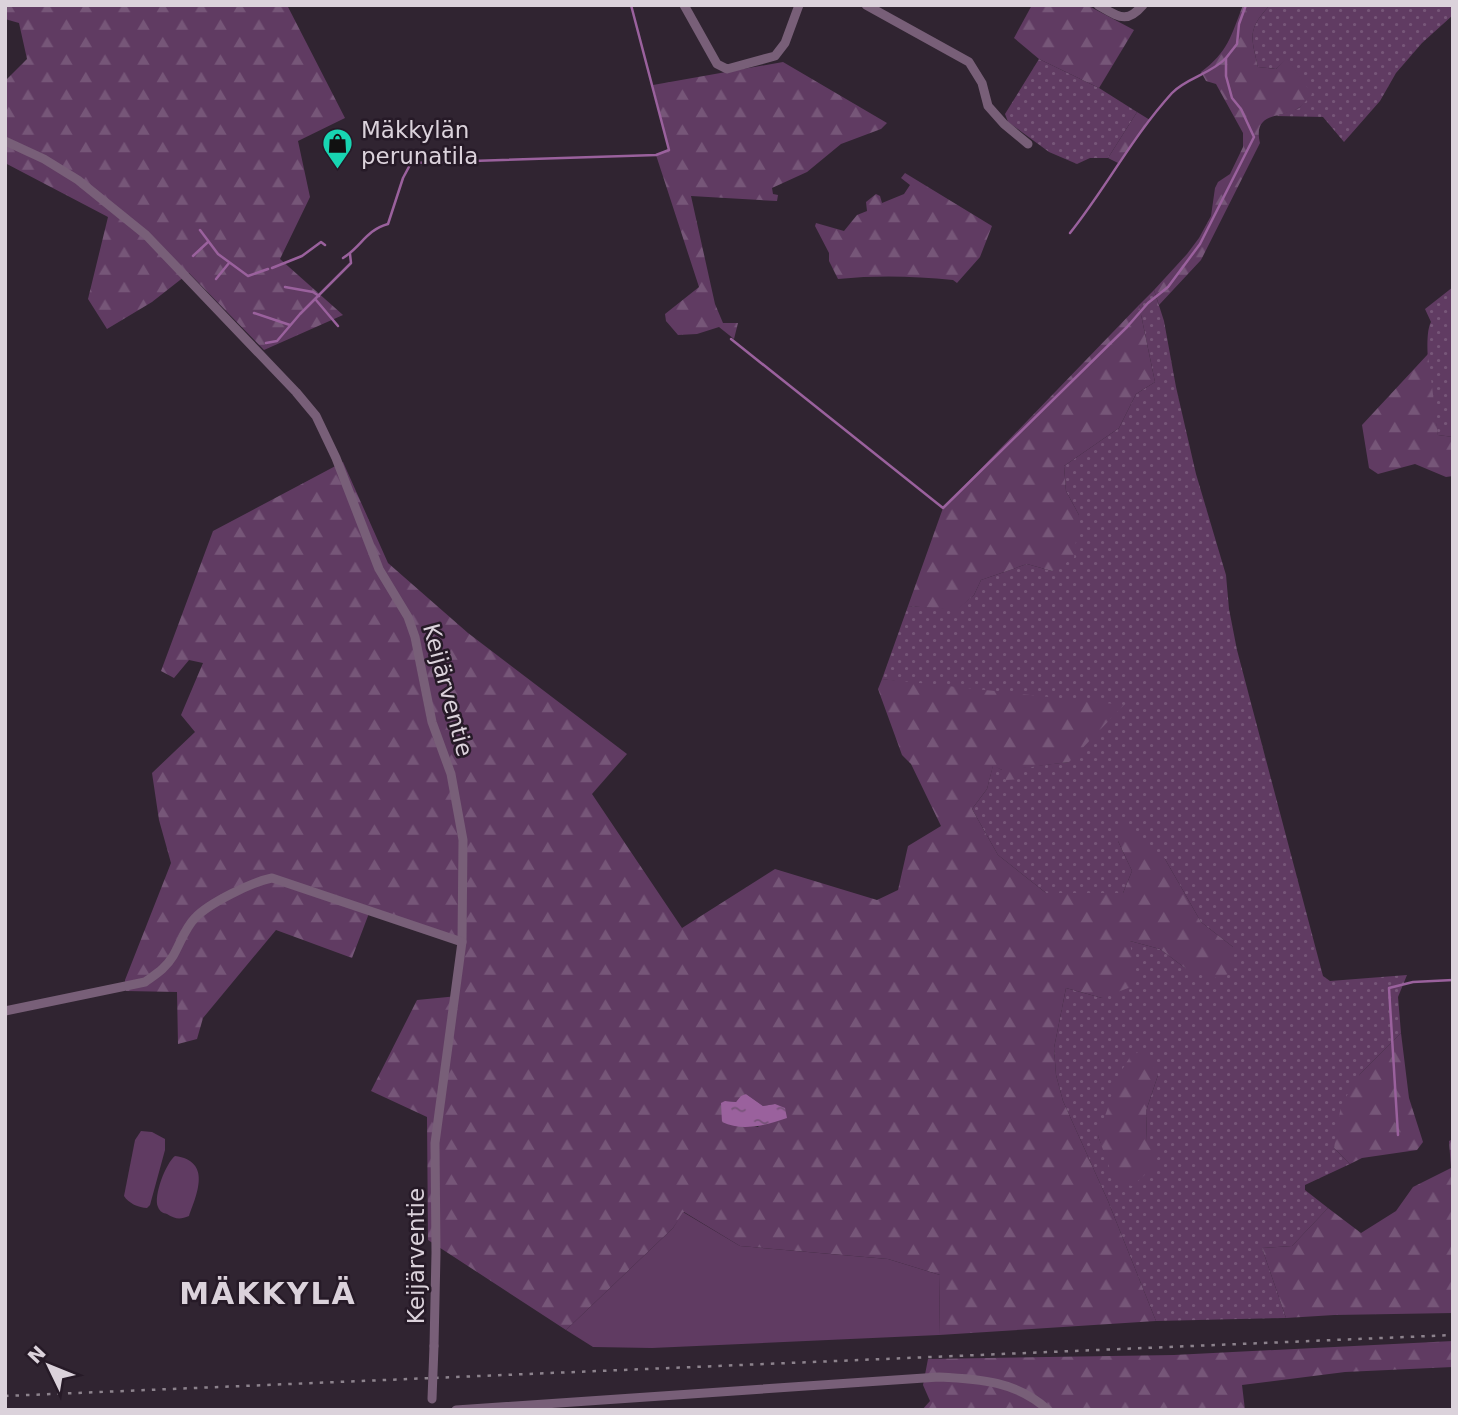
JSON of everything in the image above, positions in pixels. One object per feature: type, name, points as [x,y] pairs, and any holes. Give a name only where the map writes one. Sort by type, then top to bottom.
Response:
[{"type":"street","points":[[684,5],[717,64],[727,69],[775,57],[785,43],[799,5]]},
{"type":"street","points":[[866,5],[969,62],[982,83],[988,106],[1028,144]]},
{"type":"street","points":[[1098,5],[1122,18],[1135,16],[1143,5]]},
{"type":"street","name":"Keijärventie","points":[[5,141],[44,159],[78,180],[146,235],[316,416],[336,458],[379,569],[408,617],[415,637],[432,722],[452,774],[463,840],[462,942],[435,1143],[433,1410]]},
{"type":"street","points":[[5,1011],[145,982],[163,969],[172,958],[194,918],[238,890],[259,880],[272,878],[462,942]]},
{"type":"street","points":[[456,1410],[939,1377],[997,1382],[1030,1396],[1048,1410]]},
{"type":"green space","points":[[5,5],[287,5],[345,118],[298,141],[310,197],[280,259],[343,315],[264,350],[189,273],[152,302],[107,329],[88,299],[108,217],[5,163],[5,81],[27,59],[19,23],[5,19]]},
{"type":"green space","points":[[1032,5],[1087,5],[1134,30],[1099,88],[1039,59],[1014,38]]},
{"type":"green space","points":[[1243,5],[1270,5],[1254,27],[1253,40],[1258,67],[1276,69],[1287,58],[1312,94],[1300,107],[1271,117],[1261,125],[1260,143],[1201,260],[1159,305],[1154,290],[1199,238],[1211,216],[1215,188],[1218,182],[1230,174],[1243,147],[1243,133],[1216,84],[1206,81],[1201,72],[1223,50],[1232,35]]},
{"type":"green space","points":[[1270,5],[1453,5],[1453,15],[1422,43],[1396,73],[1380,101],[1344,142],[1323,117],[1276,116],[1299,108],[1311,94],[1287,59],[1276,69],[1258,67],[1253,40],[1254,27]]},
{"type":"green space","points":[[1039,59],[1099,88],[1137,112],[1108,158],[1090,158],[1077,164],[1049,152],[1008,122],[1005,114]]},
{"type":"green space","points":[[783,62],[887,123],[881,129],[841,144],[807,172],[772,188],[773,194],[778,195],[777,201],[691,196],[715,304],[723,323],[738,323],[734,339],[719,327],[697,334],[678,335],[666,321],[665,314],[699,287],[656,155],[669,149],[653,85]]},
{"type":"green space","points":[[1137,112],[1150,120],[1118,163],[1108,158]]},
{"type":"green space","points":[[905,173],[992,226],[980,257],[957,283],[953,280],[910,277],[838,279],[816,223],[844,231],[857,215],[867,211],[866,202],[876,194],[880,196],[882,203],[904,194],[910,185],[901,178]]},
{"type":"green space","points":[[1453,287],[1453,437],[1438,435],[1427,344],[1431,322],[1425,309]]},
{"type":"green space","points":[[1154,290],[1164,321],[1196,474],[1226,575],[1237,650],[1323,976],[1330,981],[1407,975],[1398,997],[1401,1033],[1360,1074],[1334,1148],[1350,1164],[1305,1185],[1305,1190],[1328,1208],[1292,1246],[1262,1248],[1286,1318],[1156,1321],[1108,1201],[1063,1101],[1056,1075],[1054,1048],[1066,988],[1102,998],[1130,941],[1160,949],[1185,968],[1233,947],[1201,922],[1165,859],[1118,841],[1132,871],[1123,893],[1046,893],[998,855],[972,809],[987,789],[993,765],[1002,770],[1069,762],[936,687],[882,679],[908,606],[957,609],[974,595],[981,580],[1027,564],[1052,571],[1079,515],[1066,491],[1064,466],[1119,428],[1136,394],[1155,382],[1139,305]],"holes":[[[1158,1075],[1146,1111],[1147,1142],[1104,1151],[1098,1136]]]},
{"type":"green space","points":[[1139,305],[1155,382],[1136,394],[1119,428],[1064,466],[1066,491],[1079,515],[1074,558],[1052,571],[1027,564],[981,580],[974,595],[957,610],[908,606],[943,508]]},
{"type":"green space","points":[[1428,354],[1438,435],[1453,437],[1453,476],[1446,477],[1415,464],[1378,474],[1369,468],[1362,425]]},
{"type":"green space","points":[[343,462],[388,563],[468,633],[627,754],[592,794],[682,928],[775,869],[877,900],[898,890],[908,846],[941,826],[911,764],[902,755],[878,689],[882,679],[1124,705],[1069,762],[1023,768],[1020,779],[1006,780],[1002,770],[993,766],[987,789],[972,809],[998,855],[1046,893],[1123,893],[1132,871],[1118,841],[1122,825],[1165,859],[1201,922],[1233,947],[1229,974],[1211,979],[1185,968],[1160,949],[1130,941],[1136,985],[1102,998],[1066,988],[1054,1048],[1056,1075],[1063,1101],[1108,1201],[1156,1321],[939,1335],[940,1275],[888,1259],[740,1246],[684,1212],[673,1228],[566,1330],[428,1240],[427,1117],[371,1091],[417,1000],[458,996],[466,941],[371,908],[352,958],[276,930],[203,1018],[197,1039],[178,1044],[177,992],[126,991],[125,980],[171,863],[159,820],[152,773],[195,732],[181,715],[203,663],[189,660],[174,678],[161,671],[213,531]],"holes":[[[746,1094],[763,1106],[775,1104],[758,1127],[745,1126],[725,1101],[736,1102]]]},
{"type":"green space","points":[[1401,1033],[1409,1098],[1423,1142],[1417,1150],[1362,1158],[1350,1164],[1334,1148],[1341,1105],[1360,1074]]},
{"type":"green space","points":[[1143,1049],[1158,1075],[1146,1111],[1147,1142],[1161,1148],[1154,1167],[1132,1186],[1115,1183],[1098,1136],[1120,1073],[1130,1057]]},
{"type":"green space","points":[[141,1131],[152,1132],[165,1139],[165,1150],[147,1208],[134,1205],[124,1196],[135,1140]]},
{"type":"green space","points":[[1453,1139],[1453,1313],[1286,1318],[1262,1248],[1292,1246],[1328,1208],[1361,1233],[1396,1211],[1413,1187],[1451,1168],[1449,1141]]},
{"type":"green space","points":[[175,1156],[194,1164],[199,1180],[189,1216],[180,1218],[162,1212],[157,1202],[161,1180]]},
{"type":"green space","points":[[683,1212],[740,1246],[888,1259],[940,1275],[939,1335],[652,1348],[593,1347],[566,1330],[673,1228]]},
{"type":"green space","points":[[1453,1341],[1453,1367],[1345,1372],[1242,1385],[1245,1410],[922,1410],[930,1401],[923,1385],[928,1359],[1174,1355]]},
{"type":"water","points":[[746,1094],[763,1106],[775,1104],[785,1108],[787,1118],[746,1127],[722,1122],[721,1103],[736,1102]]},
{"type":"waterway","points":[[343,258],[374,230],[388,224],[403,178],[411,163],[656,155],[669,150],[631,5]]},
{"type":"waterway","points":[[731,339],[943,508],[1127,327],[1148,303],[1168,287],[1200,244],[1254,137],[1241,109],[1232,98],[1226,76],[1226,58],[1237,44],[1239,24],[1246,5]]},
{"type":"waterway","points":[[1070,233],[1144,127],[1172,93],[1226,58]]},
{"type":"waterway","points":[[200,230],[218,254],[248,276],[268,269]]},
{"type":"waterway","points":[[193,256],[208,242]]},
{"type":"waterway","points":[[272,268],[302,256],[321,242],[325,245]]},
{"type":"waterway","points":[[266,343],[277,341],[351,263],[350,254]]},
{"type":"waterway","points":[[216,279],[229,263]]},
{"type":"waterway","points":[[285,287],[313,292],[319,296]]},
{"type":"waterway","points":[[316,300],[338,326]]},
{"type":"waterway","points":[[254,313],[290,325]]},
{"type":"waterway","points":[[1398,1135],[1389,988],[1413,982],[1453,980]]},
{"type":"railway","points":[[5,1396],[1453,1335]]},
{"type":"place","name":"Mäkkylän perunatila","points":[[338,170]]},
{"type":"district","name":"MÄKKYLÄ","points":[[268,1294]]}]
